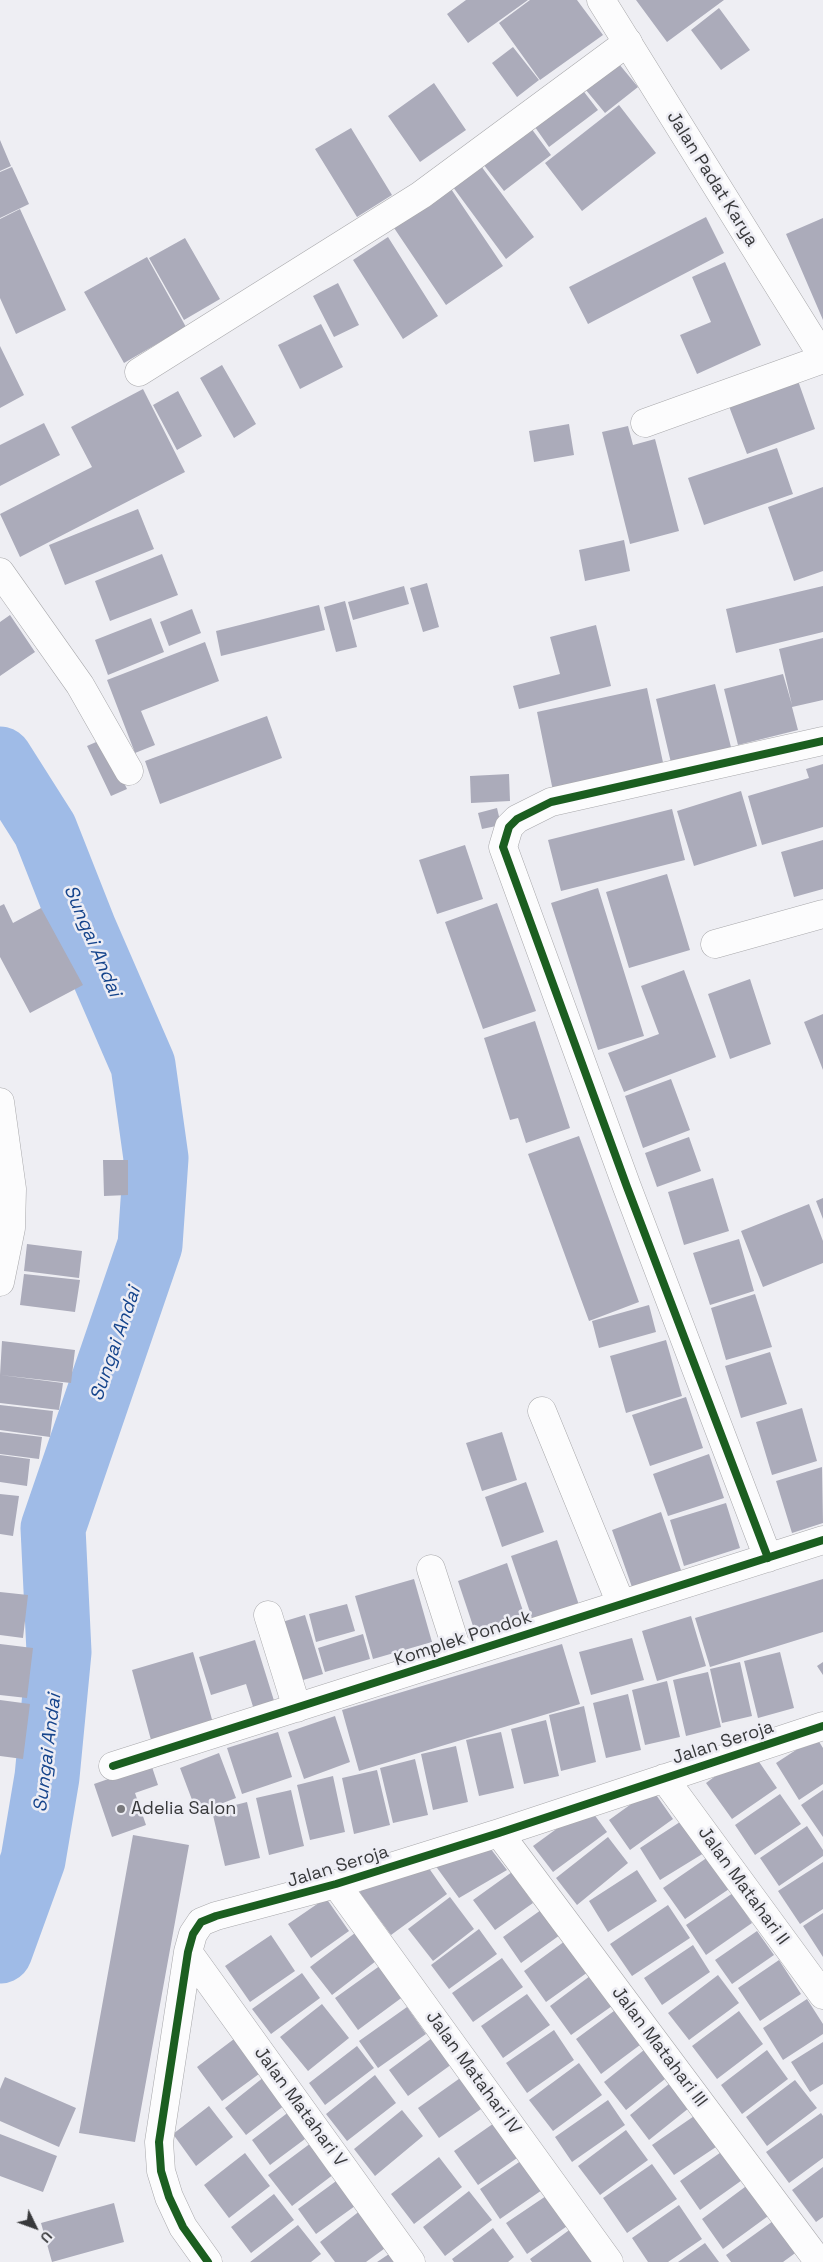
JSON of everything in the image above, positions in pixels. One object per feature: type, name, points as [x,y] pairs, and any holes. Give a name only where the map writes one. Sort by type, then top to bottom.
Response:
[{"type":"street","name":"Jalan Padat Karya","points":[[601,0],[823,358]]},
{"type":"street","points":[[139,372],[421,195],[628,42]]},
{"type":"street","points":[[645,423],[823,358]]},
{"type":"street","points":[[0,572],[80,685],[129,771]]},
{"type":"street","points":[[768,1558],[627,1187],[503,847],[509,827],[517,819],[551,802],[823,741]]},
{"type":"street","points":[[714,944],[823,914]]},
{"type":"street","points":[[0,1102],[12,1190],[11,1228],[0,1282]]},
{"type":"street","points":[[542,1411],[622,1604]]},
{"type":"street","name":"Komplek Pondok","points":[[113,1766],[823,1540]]},
{"type":"street","points":[[432,1568],[459,1656]]},
{"type":"street","points":[[268,1615],[297,1708]]},
{"type":"street","name":"Jalan Seroja","points":[[208,2262],[183,2227],[169,2197],[161,2171],[159,2142],[188,1952],[193,1934],[201,1922],[216,1916],[336,1884],[499,1833],[823,1726]]},
{"type":"street","name":"Jalan Matahari II","points":[[664,1778],[823,1995]]},
{"type":"street","name":"Jalan Matahari III","points":[[499,1833],[820,2262]]},
{"type":"street","name":"Jalan Matahari IV","points":[[336,1884],[610,2262]]},
{"type":"street","name":"Jalan Matahari V","points":[[188,1952],[411,2262]]},
{"type":"building","points":[[466,0],[528,0],[468,43],[447,14]]},
{"type":"building","points":[[530,0],[577,0],[603,35],[540,80],[499,23]]},
{"type":"building","points":[[636,0],[724,0],[667,42]]},
{"type":"building","points":[[719,8],[750,50],[721,70],[691,30]]},
{"type":"building","points":[[513,47],[539,80],[517,97],[492,63]]},
{"type":"building","points":[[614,58],[638,87],[605,113],[581,84]]},
{"type":"building","points":[[434,83],[466,130],[420,162],[388,116]]},
{"type":"building","points":[[578,84],[598,110],[549,147],[530,120]]},
{"type":"building","points":[[619,105],[656,153],[582,211],[545,163]]},
{"type":"building","points":[[528,124],[551,155],[504,191],[480,160]]},
{"type":"building","points":[[351,128],[392,195],[357,217],[315,149]]},
{"type":"building","points":[[0,140],[11,166],[0,171]]},
{"type":"building","points":[[478,162],[534,237],[506,259],[450,183]]},
{"type":"building","points":[[12,167],[29,204],[0,218],[0,172]]},
{"type":"building","points":[[445,180],[503,266],[446,305],[388,219]]},
{"type":"building","points":[[20,209],[66,310],[16,334],[0,298],[0,219]]},
{"type":"building","points":[[706,217],[724,253],[588,324],[569,287]]},
{"type":"building","points":[[823,218],[823,320],[786,234]]},
{"type":"building","points":[[388,237],[438,316],[403,339],[353,260]]},
{"type":"building","points":[[185,238],[220,299],[184,320],[149,258]]},
{"type":"building","points":[[147,257],[186,327],[124,363],[84,292]]},
{"type":"building","points":[[725,262],[761,345],[697,374],[680,335],[711,322],[692,277]]},
{"type":"building","points":[[338,283],[359,325],[334,337],[313,296]]},
{"type":"building","points":[[321,324],[343,367],[300,389],[278,345]]},
{"type":"building","points":[[0,346],[24,395],[0,408]]},
{"type":"building","points":[[222,365],[256,424],[234,438],[200,378]]},
{"type":"building","points":[[796,375],[815,429],[747,454],[727,401]]},
{"type":"building","points":[[143,389],[185,472],[20,557],[0,514],[92,467],[71,427]]},
{"type":"building","points":[[178,391],[202,436],[177,450],[153,405]]},
{"type":"building","points":[[44,423],[60,455],[0,486],[0,445]]},
{"type":"building","points":[[569,424],[574,455],[534,462],[529,431]]},
{"type":"building","points":[[628,426],[633,445],[655,439],[679,531],[630,544],[602,432]]},
{"type":"building","points":[[777,448],[793,494],[704,525],[688,478]]},
{"type":"building","points":[[823,487],[823,571],[794,581],[768,507]]},
{"type":"building","points":[[138,509],[154,549],[65,585],[49,545]]},
{"type":"building","points":[[624,540],[630,571],[585,581],[579,550]]},
{"type":"building","points":[[162,554],[178,595],[110,621],[95,581]]},
{"type":"building","points":[[427,583],[439,627],[423,632],[410,588]]},
{"type":"building","points":[[404,586],[409,604],[353,620],[348,602]]},
{"type":"building","points":[[823,586],[823,632],[736,653],[726,609]]},
{"type":"building","points":[[345,601],[357,647],[336,652],[324,607]]},
{"type":"building","points":[[319,605],[325,630],[221,656],[216,631]]},
{"type":"building","points":[[192,609],[201,633],[169,646],[160,622]]},
{"type":"building","points":[[10,615],[35,652],[0,676],[0,622]]},
{"type":"building","points":[[151,618],[164,652],[108,675],[95,640]]},
{"type":"building","points":[[596,625],[611,686],[519,709],[513,686],[560,674],[550,637]]},
{"type":"building","points":[[823,638],[823,700],[792,707],[798,730],[738,745],[724,689],[783,674],[792,705],[779,649]]},
{"type":"building","points":[[205,642],[219,681],[141,711],[155,745],[135,753],[107,680]]},
{"type":"building","points":[[715,684],[732,751],[672,767],[656,699]]},
{"type":"building","points":[[647,688],[664,767],[553,791],[537,712]]},
{"type":"building","points":[[267,716],[282,758],[160,804],[145,761]]},
{"type":"building","points":[[103,739],[127,789],[111,796],[87,746]]},
{"type":"building","points":[[823,764],[823,827],[762,845],[748,796],[809,778],[806,769]]},
{"type":"building","points":[[509,774],[510,801],[471,803],[470,776]]},
{"type":"building","points":[[741,791],[757,846],[694,866],[677,811]]},
{"type":"building","points":[[497,808],[501,825],[482,829],[478,813]]},
{"type":"building","points":[[672,809],[685,860],[561,891],[548,840]]},
{"type":"building","points":[[823,840],[823,889],[794,897],[781,852]]},
{"type":"building","points":[[465,845],[483,899],[437,914],[419,860]]},
{"type":"building","points":[[667,874],[690,950],[629,968],[606,892]]},
{"type":"building","points":[[598,888],[644,1036],[598,1050],[551,903]]},
{"type":"building","points":[[497,903],[536,1011],[483,1029],[445,922]]},
{"type":"building","points":[[4,904],[13,923],[41,908],[83,985],[30,1013],[0,957],[0,906]]},
{"type":"building","points":[[684,970],[716,1057],[624,1092],[608,1053],[659,1034],[641,986]]},
{"type":"building","points":[[750,979],[771,1044],[730,1059],[708,994]]},
{"type":"building","points":[[823,1014],[823,1070],[804,1022]]},
{"type":"building","points":[[535,1021],[570,1128],[526,1143],[518,1118],[510,1120],[484,1038]]},
{"type":"building","points":[[671,1079],[690,1130],[643,1148],[625,1096]]},
{"type":"building","points":[[579,1136],[639,1302],[589,1321],[528,1154]]},
{"type":"building","points":[[689,1137],[701,1171],[657,1187],[645,1153]]},
{"type":"building","points":[[103,1160],[128,1160],[128,1195],[104,1196]]},
{"type":"building","points":[[713,1178],[729,1231],[684,1245],[668,1192]]},
{"type":"building","points":[[823,1198],[823,1219],[816,1201]]},
{"type":"building","points":[[809,1204],[823,1241],[823,1263],[763,1287],[741,1231]]},
{"type":"building","points":[[739,1239],[754,1291],[710,1305],[693,1253]]},
{"type":"building","points":[[27,1244],[82,1251],[79,1278],[24,1271]]},
{"type":"building","points":[[24,1274],[80,1280],[75,1312],[20,1305]]},
{"type":"building","points":[[755,1294],[772,1347],[726,1360],[711,1308]]},
{"type":"building","points":[[649,1305],[656,1332],[599,1348],[592,1321]]},
{"type":"building","points":[[666,1340],[682,1396],[626,1413],[610,1356]]},
{"type":"building","points":[[2,1341],[75,1350],[71,1383],[0,1375]]},
{"type":"building","points":[[770,1352],[787,1404],[741,1418],[725,1366]]},
{"type":"building","points":[[0,1375],[63,1383],[59,1410],[0,1403]]},
{"type":"building","points":[[686,1397],[703,1448],[650,1466],[632,1415]]},
{"type":"building","points":[[0,1405],[53,1411],[50,1437],[0,1430]]},
{"type":"building","points":[[802,1408],[817,1461],[772,1475],[756,1422]]},
{"type":"building","points":[[0,1432],[42,1437],[39,1459],[0,1454]]},
{"type":"building","points":[[502,1432],[517,1480],[482,1491],[466,1443]]},
{"type":"building","points":[[709,1454],[724,1498],[668,1516],[653,1474]]},
{"type":"building","points":[[0,1455],[30,1459],[27,1486],[0,1482]]},
{"type":"building","points":[[822,1467],[823,1523],[792,1533],[776,1481]]},
{"type":"building","points":[[526,1482],[544,1532],[502,1547],[485,1497]]},
{"type":"building","points":[[0,1494],[19,1496],[13,1536],[0,1534]]},
{"type":"building","points":[[726,1503],[740,1548],[684,1566],[670,1520]]},
{"type":"building","points":[[661,1512],[682,1573],[633,1590],[612,1530]]},
{"type":"building","points":[[557,1540],[580,1608],[534,1624],[511,1556]]},
{"type":"building","points":[[507,1563],[525,1617],[476,1635],[458,1581]]},
{"type":"building","points":[[414,1579],[432,1642],[373,1659],[355,1596]]},
{"type":"building","points":[[823,1579],[823,1632],[710,1667],[695,1618]]},
{"type":"building","points":[[0,1592],[28,1595],[23,1638],[0,1635]]},
{"type":"building","points":[[347,1604],[355,1631],[316,1642],[309,1614]]},
{"type":"building","points":[[305,1615],[323,1674],[300,1681],[282,1622]]},
{"type":"building","points":[[691,1616],[706,1666],[657,1681],[642,1631]]},
{"type":"building","points":[[363,1634],[370,1659],[325,1672],[318,1648]]},
{"type":"building","points":[[632,1638],[644,1680],[591,1695],[579,1652]]},
{"type":"building","points":[[255,1640],[276,1707],[255,1713],[246,1684],[211,1695],[199,1657]]},
{"type":"building","points":[[0,1644],[33,1648],[27,1698],[0,1695]]},
{"type":"building","points":[[562,1644],[580,1704],[359,1771],[342,1710]]},
{"type":"building","points":[[193,1652],[213,1723],[151,1740],[132,1670]]},
{"type":"building","points":[[780,1652],[794,1708],[758,1718],[744,1661]]},
{"type":"building","points":[[740,1662],[752,1716],[722,1723],[710,1669]]},
{"type":"building","points":[[823,1662],[823,1675],[817,1666]]},
{"type":"building","points":[[708,1672],[721,1727],[686,1736],[673,1680]]},
{"type":"building","points":[[667,1681],[680,1737],[645,1745],[632,1690]]},
{"type":"building","points":[[628,1694],[641,1750],[606,1758],[593,1703]]},
{"type":"building","points":[[0,1700],[30,1704],[23,1759],[0,1756]]},
{"type":"building","points":[[584,1706],[596,1762],[561,1771],[549,1715]]},
{"type":"building","points":[[335,1716],[350,1762],[304,1779],[288,1732]]},
{"type":"building","points":[[546,1720],[559,1776],[524,1784],[511,1729]]},
{"type":"building","points":[[278,1732],[292,1777],[242,1794],[227,1748]]},
{"type":"building","points":[[501,1732],[514,1788],[479,1796],[466,1740]]},
{"type":"building","points":[[816,1737],[823,1748],[823,1784],[799,1800],[776,1763]]},
{"type":"building","points":[[456,1746],[468,1802],[433,1810],[421,1754]]},
{"type":"building","points":[[751,1750],[777,1788],[732,1819],[706,1783]]},
{"type":"building","points":[[219,1753],[236,1798],[197,1813],[180,1768]]},
{"type":"building","points":[[415,1759],[428,1815],[393,1823],[380,1768]]},
{"type":"building","name":"Adelia Salon","points":[[151,1764],[158,1785],[135,1793],[146,1825],[112,1837],[94,1784]]},
{"type":"building","points":[[377,1770],[390,1825],[354,1834],[342,1778]]},
{"type":"building","points":[[333,1776],[345,1832],[310,1840],[297,1785]]},
{"type":"building","points":[[652,1789],[673,1819],[630,1850],[609,1820]]},
{"type":"building","points":[[291,1790],[304,1846],[269,1855],[256,1798]]},
{"type":"building","points":[[823,1790],[823,1837],[801,1805]]},
{"type":"building","points":[[780,1794],[801,1824],[755,1855],[735,1825]]},
{"type":"building","points":[[247,1802],[260,1858],[225,1866],[212,1811]]},
{"type":"building","points":[[588,1806],[607,1832],[553,1872],[533,1846]]},
{"type":"building","points":[[683,1820],[704,1853],[660,1880],[640,1848]]},
{"type":"building","points":[[807,1826],[823,1850],[823,1856],[779,1886],[760,1858]]},
{"type":"building","points":[[133,1835],[189,1845],[135,2142],[79,2133]]},
{"type":"building","points":[[608,1837],[628,1863],[577,1905],[556,1878]]},
{"type":"building","points":[[487,1844],[507,1870],[459,1898],[432,1861]]},
{"type":"building","points":[[708,1857],[729,1889],[685,1919],[663,1888]]},
{"type":"building","points":[[823,1862],[823,1909],[800,1924],[778,1891]]},
{"type":"building","points":[[426,1864],[447,1894],[391,1935],[360,1893],[362,1884]]},
{"type":"building","points":[[637,1870],[657,1901],[608,1932],[589,1901]]},
{"type":"building","points":[[512,1872],[533,1903],[495,1930],[473,1900]]},
{"type":"building","points":[[733,1893],[752,1923],[706,1955],[686,1925]]},
{"type":"building","points":[[450,1897],[474,1929],[433,1961],[408,1929]]},
{"type":"building","points":[[326,1898],[349,1931],[311,1958],[288,1924]]},
{"type":"building","points":[[668,1905],[690,1938],[632,1976],[610,1944]]},
{"type":"building","points":[[541,1910],[560,1935],[521,1963],[503,1937]]},
{"type":"building","points":[[823,1913],[823,1957],[803,1926]]},
{"type":"building","points":[[479,1929],[497,1954],[449,1989],[431,1965]]},
{"type":"building","points":[[757,1931],[774,1955],[732,1984],[715,1960]]},
{"type":"building","points":[[355,1933],[376,1961],[332,1995],[310,1967]]},
{"type":"building","points":[[271,1935],[295,1971],[250,2002],[225,1966]]},
{"type":"building","points":[[565,1941],[588,1972],[546,2002],[524,1971]]},
{"type":"building","points":[[693,1945],[710,1972],[662,2005],[644,1978]]},
{"type":"building","points":[[502,1958],[523,1987],[473,2022],[452,1993]]},
{"type":"building","points":[[779,1960],[801,1994],[760,2021],[738,1988]]},
{"type":"building","points":[[381,1965],[404,1996],[358,2030],[335,1998]]},
{"type":"building","points":[[302,1973],[320,1998],[271,2034],[252,2009]]},
{"type":"building","points":[[718,1975],[739,2003],[689,2040],[668,2013]]},
{"type":"building","points":[[590,1976],[612,2006],[571,2035],[550,2006]]},
{"type":"building","points":[[527,1994],[550,2025],[503,2058],[481,2026]]},
{"type":"building","points":[[807,1999],[823,2024],[823,2034],[783,2060],[763,2028]]},
{"type":"building","points":[[322,2004],[349,2038],[308,2071],[280,2037]]},
{"type":"building","points":[[407,2007],[426,2034],[378,2068],[359,2041]]},
{"type":"building","points":[[618,2008],[644,2042],[601,2074],[576,2039]]},
{"type":"building","points":[[739,2011],[763,2044],[717,2079],[692,2046]]},
{"type":"building","points":[[554,2030],[574,2060],[527,2093],[506,2063]]},
{"type":"building","points":[[432,2038],[452,2064],[408,2096],[389,2070]]},
{"type":"building","points":[[234,2039],[259,2074],[222,2101],[197,2067]]},
{"type":"building","points":[[823,2042],[823,2084],[810,2092],[791,2062]]},
{"type":"building","points":[[357,2046],[374,2068],[325,2105],[309,2083]]},
{"type":"building","points":[[649,2046],[670,2075],[626,2110],[604,2082]]},
{"type":"building","points":[[767,2050],[788,2079],[742,2114],[721,2085]]},
{"type":"building","points":[[579,2063],[602,2095],[553,2131],[529,2100]]},
{"type":"building","points":[[375,2075],[396,2103],[347,2141],[326,2114]]},
{"type":"building","points":[[463,2076],[484,2107],[439,2138],[418,2108]]},
{"type":"building","points":[[5,2077],[76,2108],[59,2147],[0,2121],[0,2089]]},
{"type":"building","points":[[264,2077],[285,2105],[246,2135],[225,2108]]},
{"type":"building","points":[[674,2080],[694,2104],[649,2140],[630,2115]]},
{"type":"building","points":[[795,2080],[817,2108],[767,2146],[746,2117]]},
{"type":"building","points":[[608,2100],[625,2125],[572,2162],[555,2137]]},
{"type":"building","points":[[209,2106],[233,2137],[196,2166],[173,2134]]},
{"type":"building","points":[[402,2110],[423,2136],[375,2176],[354,2149]]},
{"type":"building","points":[[290,2111],[309,2136],[270,2165],[252,2140]]},
{"type":"building","points":[[700,2112],[722,2143],[674,2175],[652,2145]]},
{"type":"building","points":[[821,2113],[823,2116],[823,2158],[789,2183],[766,2152]]},
{"type":"building","points":[[497,2121],[520,2156],[478,2185],[454,2151]]},
{"type":"building","points":[[626,2130],[648,2160],[600,2195],[578,2166]]},
{"type":"building","points":[[0,2134],[57,2156],[43,2192],[0,2176]]},
{"type":"building","points":[[315,2140],[338,2171],[292,2206],[268,2175]]},
{"type":"building","points":[[724,2150],[745,2178],[700,2210],[680,2181]]},
{"type":"building","points":[[245,2153],[270,2186],[229,2218],[204,2185]]},
{"type":"building","points":[[439,2157],[462,2187],[414,2224],[391,2194]]},
{"type":"building","points":[[525,2158],[545,2188],[500,2219],[480,2189]]},
{"type":"building","points":[[652,2164],[677,2199],[627,2233],[603,2198]]},
{"type":"building","points":[[823,2167],[823,2217],[816,2222],[792,2190]]},
{"type":"building","points":[[343,2176],[362,2201],[316,2234],[298,2209]]},
{"type":"building","points":[[753,2181],[775,2211],[723,2249],[702,2219]]},
{"type":"building","points":[[469,2191],[492,2220],[445,2256],[423,2227]]},
{"type":"building","points":[[552,2192],[573,2222],[527,2254],[506,2223]]},
{"type":"building","points":[[274,2194],[294,2220],[251,2253],[231,2227]]},
{"type":"building","points":[[114,2203],[124,2242],[52,2262],[41,2223]]},
{"type":"building","points":[[679,2205],[702,2239],[668,2262],[648,2262],[632,2238]]},
{"type":"building","points":[[361,2210],[388,2246],[366,2262],[335,2262],[320,2242]]},
{"type":"building","points":[[780,2216],[802,2248],[783,2262],[731,2262],[726,2255]]},
{"type":"building","points":[[298,2225],[321,2254],[311,2262],[250,2262]]},
{"type":"building","points":[[576,2225],[595,2262],[532,2262],[530,2259]]},
{"type":"building","points":[[493,2228],[514,2257],[508,2262],[454,2262],[452,2259]]},
{"type":"building","points":[[705,2243],[719,2262],[678,2262]]},
{"type":"building","points":[[398,2248],[408,2262],[377,2262]]},
{"type":"waterway","name":"Sungai Andai","points":[[0,759],[45,830],[84,929],[143,1065],[156,1158],[150,1245],[53,1528],[59,1652],[47,1777],[33,1860],[0,1951]]},
{"type":"cycle path","points":[[768,1558],[627,1187],[503,847],[509,827],[517,819],[551,802],[823,741]]},
{"type":"cycle path","points":[[113,1766],[823,1540]]},
{"type":"cycle path","points":[[208,2262],[183,2227],[169,2197],[161,2171],[159,2142],[188,1952],[193,1934],[201,1922],[216,1916],[336,1884],[499,1833],[823,1726]]},
{"type":"place","name":"Adelia Salon","points":[[121,1809]]}]
